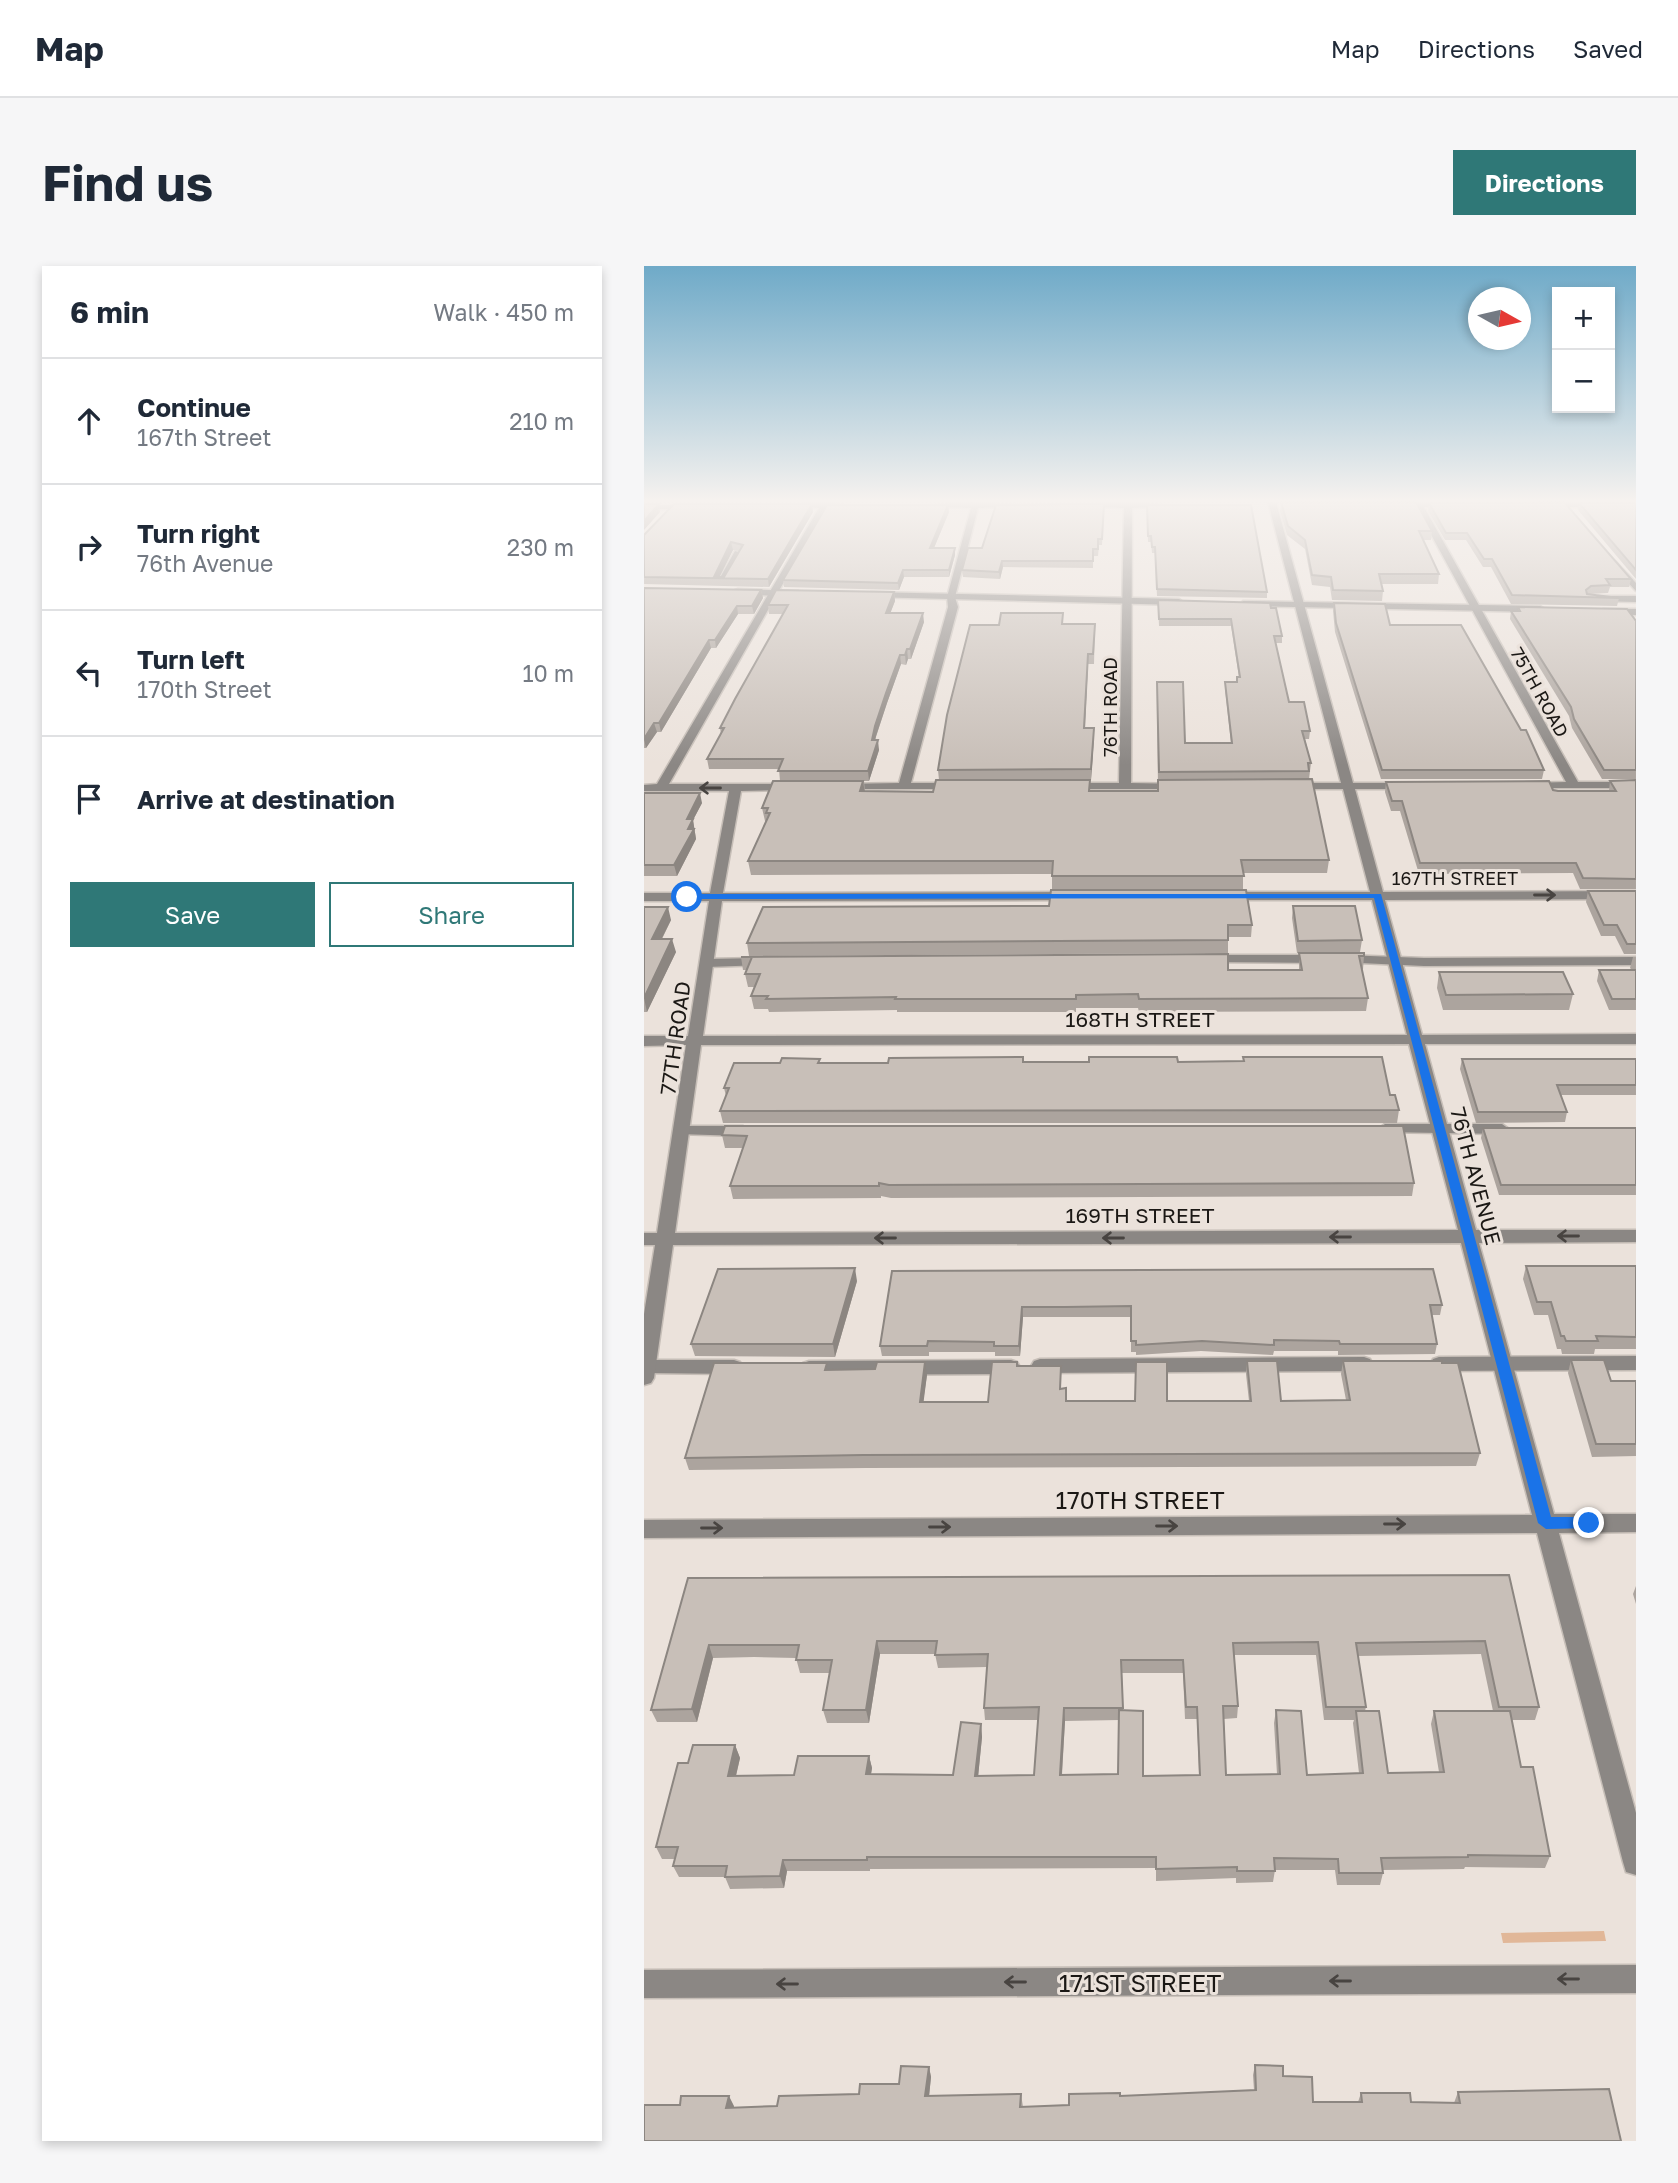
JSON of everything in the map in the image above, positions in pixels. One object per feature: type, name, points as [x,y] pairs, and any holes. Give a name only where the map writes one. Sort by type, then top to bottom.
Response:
[{"type":"street","points":[[661,788],[776,590]]},
{"type":"street","points":[[928,590],[1127,602],[1193,603]]},
{"type":"street","points":[[858,595],[1053,590]]},
{"type":"street","points":[[1113,590],[1140,590]]},
{"type":"street","name":"76TH ROAD","points":[[1125,786],[1127,590]]},
{"type":"street","name":"76TH AVENUE","points":[[1295,590],[1636,1862]]},
{"type":"street","name":"75TH ROAD","points":[[1465,590],[1574,786]]},
{"type":"street","points":[[733,592],[804,594]]},
{"type":"street","points":[[904,786],[953,607],[952,592]]},
{"type":"street","points":[[1232,603],[1297,595],[1545,609]]},
{"type":"street","points":[[1456,596],[1482,597]]},
{"type":"street","points":[[1589,599],[1636,599]]},
{"type":"street","points":[[1597,611],[1636,612]]},
{"type":"street","points":[[1521,786],[1636,785]]},
{"type":"street","points":[[834,787],[973,786]]},
{"type":"street","points":[[1056,786],[1194,786]]},
{"type":"street","points":[[1277,786],[1426,786]]},
{"type":"street","points":[[644,788],[806,787]]},
{"type":"street","name":"77TH ROAD","points":[[645,1373],[716,897],[736,788]]},
{"type":"street","name":"167TH STREET","points":[[1218,896],[1636,895]]},
{"type":"street","points":[[644,897],[1092,896]]},
{"type":"street","name":"168TH STREET","points":[[644,1041],[1636,1039]]},
{"type":"street","name":"169TH STREET","points":[[644,1239],[1636,1236]]},
{"type":"street","name":"170TH STREET","points":[[644,1529],[1636,1523]]},
{"type":"street","name":"171ST STREET","points":[[644,1984],[1636,1979]]},
{"type":"lane","points":[[1191,960],[1636,961]]},
{"type":"lane","points":[[707,962],[775,961]]},
{"type":"lane","points":[[1373,1129],[1513,1129]]},
{"type":"lane","points":[[682,1131],[755,1132]]},
{"type":"lane","points":[[1415,1364],[1636,1363]]},
{"type":"lane","points":[[790,1368],[1387,1364]]},
{"type":"lane","points":[[645,1373],[751,1367]]},
{"type":"shaded area","points":[[1604,1931],[1606,1941],[1503,1943],[1501,1933]]},
{"type":"building","points":[[644,590],[761,590],[752,606],[737,606],[715,640],[709,640],[659,723],[654,723],[644,739]]},
{"type":"building","points":[[776,590],[894,592],[886,613],[923,613],[910,649],[907,649],[905,655],[900,655],[886,693],[875,726],[872,740],[878,740],[868,771],[778,771],[783,759],[707,759],[724,728],[720,728],[735,699],[788,605],[768,605]]},
{"type":"building","points":[[1175,590],[1267,590],[1267,592]]},
{"type":"building","points":[[1333,590],[1383,590],[1383,591]]},
{"type":"building","points":[[1509,590],[1587,590],[1587,594],[1619,598],[1512,595]]},
{"type":"building","points":[[1158,600],[1270,603],[1271,608],[1276,608],[1282,636],[1274,636],[1289,702],[1304,702],[1310,731],[1302,731],[1311,763],[1308,763],[1309,771],[1159,772],[1157,682],[1183,682],[1185,743],[1232,743],[1225,682],[1237,682],[1237,677],[1240,677],[1231,619],[1159,619]]},
{"type":"building","points":[[1334,603],[1385,604],[1390,625],[1461,625],[1521,730],[1526,730],[1544,770],[1382,770],[1336,623]]},
{"type":"building","points":[[1518,607],[1627,609],[1636,621],[1636,770],[1604,770],[1574,719],[1571,707],[1511,611],[1520,611]]},
{"type":"building","points":[[1001,613],[1063,613],[1062,624],[1095,624],[1093,654],[1088,654],[1084,728],[1094,728],[1091,769],[938,770],[947,715],[970,625],[999,625]]},
{"type":"building","points":[[1312,779],[1329,860],[1241,860],[1244,876],[1052,876],[1053,861],[748,861],[770,813],[766,813],[768,808],[762,808],[773,781],[863,781],[860,791],[933,792],[936,780],[1090,780],[1089,791],[1158,791],[1158,780]]},
{"type":"building","points":[[1636,780],[1636,879],[1583,878],[1576,863],[1420,863],[1402,801],[1392,801],[1386,782],[1549,781],[1553,790],[1558,791],[1616,791],[1610,781]]},
{"type":"building","points":[[644,793],[700,793],[687,819],[693,819],[688,829],[694,829],[674,865],[644,865]]},
{"type":"building","points":[[1051,890],[1246,890],[1252,925],[1228,925],[1228,940],[747,943],[763,907],[1049,906]]},
{"type":"building","points":[[1588,891],[1636,891],[1636,944],[1627,944],[1617,925],[1604,925]]},
{"type":"building","points":[[1293,906],[1355,906],[1362,940],[1298,941]]},
{"type":"building","points":[[644,907],[668,907],[652,939],[672,939],[644,998]]},
{"type":"building","points":[[1299,953],[1364,953],[1364,956],[1359,956],[1368,998],[1139,999],[1138,994],[1076,995],[1076,999],[766,999],[768,996],[751,996],[760,974],[745,974],[752,957],[741,957],[1228,954],[1228,970],[1302,970]]},
{"type":"building","points":[[1599,970],[1636,970],[1636,999],[1612,999]]},
{"type":"building","points":[[1439,972],[1563,972],[1573,994],[1446,995]]},
{"type":"building","points":[[1023,1057],[1023,1062],[1089,1062],[1089,1057],[1177,1057],[1178,1062],[1244,1061],[1243,1057],[1382,1057],[1390,1095],[1395,1095],[1399,1110],[720,1111],[729,1088],[724,1088],[734,1063],[780,1063],[782,1058],[820,1059],[818,1063],[888,1063],[889,1058]]},
{"type":"building","points":[[1462,1059],[1636,1059],[1636,1085],[1557,1085],[1567,1112],[1478,1112]]},
{"type":"building","points":[[725,1126],[1403,1126],[1414,1183],[879,1183],[879,1186],[730,1186],[747,1136],[722,1135]]},
{"type":"building","points":[[1483,1128],[1636,1128],[1636,1185],[1501,1185]]},
{"type":"building","points":[[1526,1266],[1636,1266],[1636,1337],[1596,1336],[1598,1341],[1566,1341],[1564,1336],[1561,1336],[1551,1302],[1537,1302]]},
{"type":"building","points":[[855,1268],[833,1344],[691,1344],[718,1269]]},
{"type":"building","points":[[1433,1269],[1442,1305],[1430,1305],[1437,1344],[1340,1344],[1339,1341],[1274,1340],[1274,1345],[1202,1341],[1136,1345],[1136,1341],[1131,1341],[1131,1306],[1022,1307],[1019,1346],[994,1346],[994,1342],[928,1341],[927,1346],[880,1346],[892,1271]]},
{"type":"building","points":[[1571,1360],[1604,1360],[1611,1381],[1636,1381],[1636,1444],[1596,1444]]},
{"type":"building","points":[[1247,1361],[1277,1361],[1281,1401],[1350,1400],[1343,1361],[1458,1363],[1480,1453],[685,1458],[714,1363],[827,1363],[825,1370],[875,1369],[877,1362],[925,1362],[920,1402],[988,1402],[992,1362],[1017,1362],[1017,1366],[1061,1366],[1060,1389],[1066,1388],[1066,1401],[1135,1401],[1136,1362],[1167,1362],[1167,1401],[1251,1401]]},
{"type":"building","points":[[1509,1575],[1539,1707],[1499,1707],[1485,1641],[1356,1643],[1366,1707],[1326,1707],[1318,1642],[1233,1643],[1238,1706],[1223,1706],[1226,1775],[1280,1774],[1276,1710],[1301,1711],[1307,1775],[1363,1773],[1356,1711],[1379,1711],[1388,1773],[1444,1772],[1434,1711],[1510,1711],[1521,1767],[1533,1767],[1550,1856],[1381,1858],[1383,1873],[1339,1873],[1338,1859],[1274,1858],[1275,1871],[1237,1871],[1237,1867],[1156,1869],[1156,1857],[867,1857],[867,1860],[783,1860],[780,1876],[725,1877],[727,1866],[673,1866],[678,1847],[656,1847],[678,1763],[688,1763],[693,1745],[735,1745],[728,1776],[794,1775],[798,1756],[869,1756],[866,1774],[953,1775],[961,1722],[981,1724],[975,1776],[1034,1775],[1039,1707],[984,1708],[988,1654],[935,1655],[937,1641],[877,1641],[866,1710],[823,1710],[832,1660],[796,1660],[799,1645],[709,1645],[692,1709],[651,1710],[688,1578]],"holes":[[[1121,1660],[1183,1660],[1186,1707],[1197,1707],[1200,1775],[1143,1776],[1143,1711],[1119,1710],[1118,1774],[1060,1775],[1064,1708],[1123,1708]]]},
{"type":"building","points":[[1255,2065],[1283,2066],[1283,2076],[1312,2077],[1313,2102],[1362,2102],[1361,2093],[1410,2093],[1411,2102],[1460,2103],[1458,2092],[1609,2089],[1621,2141],[644,2141],[644,2105],[680,2105],[681,2096],[729,2096],[726,2108],[777,2106],[779,2096],[859,2094],[860,2084],[899,2084],[901,2066],[929,2067],[925,2096],[1021,2094],[1020,2107],[1069,2105],[1069,2094],[1120,2093],[1120,2096],[1256,2090]]},
{"type":"route","points":[[687,897],[1378,896],[1546,1523],[1589,1523]]}]
